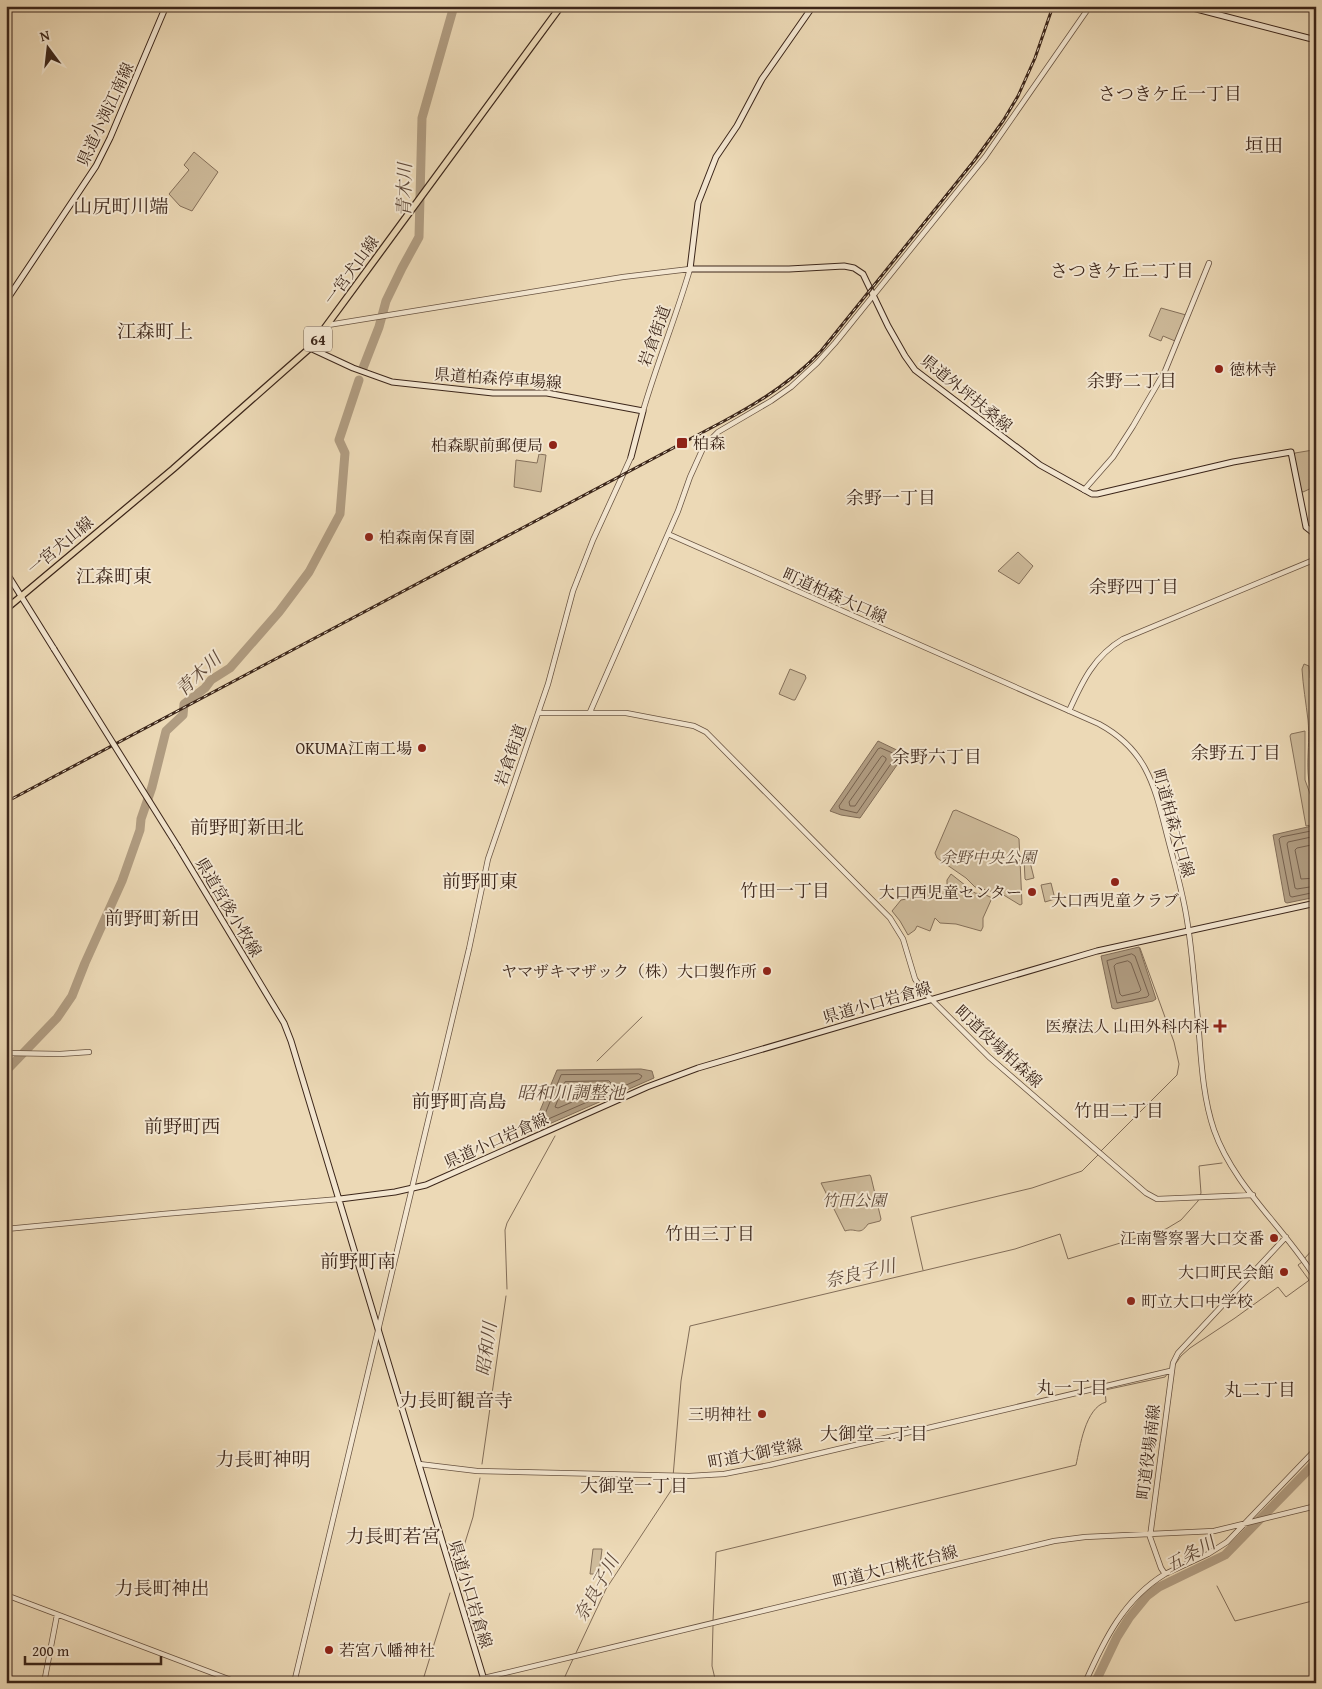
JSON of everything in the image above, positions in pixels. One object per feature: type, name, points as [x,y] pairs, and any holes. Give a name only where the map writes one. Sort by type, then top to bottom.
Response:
[{"type":"main road","name":"県道小渕江南線","points":[[6,301],[96,166],[110,138],[166,6]]},
{"type":"main road","name":"一宮犬山線","points":[[6,609],[194,451],[310,348],[561,6]]},
{"type":"main road","points":[[690,269],[698,203],[716,157],[737,126],[762,79],[813,6]]},
{"type":"main road","points":[[1186,6],[1316,40]]},
{"type":"main road","name":"県道外坪扶桑線","points":[[690,269],[743,270],[851,267],[857,269],[862,274],[905,356],[916,370],[1040,465],[1092,494],[1233,462],[1291,452],[1306,527],[1316,535]]},
{"type":"main road","name":"県道柏森停車場線","points":[[310,348],[353,368],[392,382],[494,393],[547,392],[643,411]]},
{"type":"main road","points":[[631,457],[643,411]]},
{"type":"main road","points":[[6,572],[22,596]]},
{"type":"main road","name":"県道宮後小牧線","points":[[22,596],[284,1022],[306,1086],[340,1199]]},
{"type":"main road","name":"県道小口岩倉線","points":[[484,1680],[340,1199],[412,1189],[672,1077],[712,1063],[1097,951],[1316,903]]},
{"type":"street","points":[[538,713],[590,712],[668,534],[690,477],[707,442],[716,434],[771,401],[797,382],[830,350],[985,157],[1090,6]]},
{"type":"street","points":[[1084,490],[1112,457],[1165,372],[1209,263]]},
{"type":"street","points":[[328,325],[624,276],[690,269]]},
{"type":"street","name":"岩倉街道","points":[[643,411],[690,269]]},
{"type":"street","name":"岩倉街道","points":[[294,1683],[441,1070],[488,859],[548,684],[573,591],[593,540],[631,457]]},
{"type":"street","name":"町道柏森大口線","points":[[668,534],[1100,724],[1118,735],[1132,749],[1145,766],[1157,794],[1178,880],[1188,930],[1210,1116],[1223,1152],[1316,1279]]},
{"type":"street","points":[[1069,711],[1090,669],[1101,656],[1118,642],[1134,633],[1316,559]]},
{"type":"street","name":"町道役場柏森線","points":[[590,712],[631,713],[694,726],[706,732],[890,918],[905,944],[916,980],[924,992],[987,1056],[1151,1197],[1162,1199],[1253,1195]]},
{"type":"street","points":[[6,1053],[60,1054],[89,1052]]},
{"type":"street","points":[[6,1229],[340,1199]]},
{"type":"street","name":"町道役場南線","points":[[1165,1574],[1150,1534],[1170,1371],[1178,1353],[1286,1238]]},
{"type":"street","name":"町道大御堂線","points":[[419,1464],[484,1471],[680,1476],[724,1474],[770,1465],[1170,1371]]},
{"type":"street","points":[[1085,1683],[1102,1643],[1139,1593],[1165,1574],[1218,1549],[1247,1523],[1316,1449]]},
{"type":"street","name":"町道大口桃花台線","points":[[484,1680],[1048,1543],[1079,1538],[1214,1531],[1316,1506]]},
{"type":"street","points":[[6,1595],[239,1683]]},
{"type":"street","points":[[44,1683],[58,1615]]},
{"type":"green space","points":[[194,152],[218,172],[192,211],[180,206],[169,194],[189,170],[184,165]]},
{"type":"green space","points":[[1161,308],[1186,315],[1175,341],[1163,336],[1161,341],[1149,336]]},
{"type":"green space","points":[[1313,450],[1316,462],[1316,486],[1303,492],[1301,491],[1294,455],[1295,453]]},
{"type":"green space","points":[[539,454],[546,455],[541,492],[514,487],[516,460],[537,463]]},
{"type":"green space","points":[[1018,552],[1033,566],[1019,584],[998,571]]},
{"type":"green space","points":[[1304,664],[1309,666],[1310,678],[1316,683],[1316,805],[1308,773],[1309,732],[1302,669]]},
{"type":"green space","points":[[790,669],[805,675],[806,678],[795,700],[779,694]]},
{"type":"green space","points":[[1305,731],[1305,780],[1316,810],[1316,824],[1306,826],[1290,736],[1291,734]]},
{"type":"green space","name":"余野中央公園","points":[[956,810],[1019,839],[1022,904],[1020,905],[1002,894],[975,887],[966,878],[937,858],[935,853],[953,811]]},
{"type":"green space","points":[[1029,858],[1034,878],[1026,880],[1024,859]]},
{"type":"green space","points":[[951,874],[975,893],[992,898],[983,918],[981,931],[956,924],[940,923],[935,918],[930,931],[917,926],[908,935],[892,911],[901,900],[917,897],[929,886],[947,886],[947,880]]},
{"type":"green space","points":[[1051,883],[1055,899],[1045,902],[1041,885]]},
{"type":"green space","name":"竹田公園","points":[[870,1175],[881,1219],[880,1221],[868,1224],[860,1231],[845,1231],[821,1183]]},
{"type":"green space","points":[[593,1549],[602,1549],[599,1574],[590,1574]]},
{"type":"water","points":[[878,741],[904,755],[860,818],[830,811]]},
{"type":"water","points":[[1316,825],[1316,897],[1287,903],[1285,902],[1273,835]]},
{"type":"water","points":[[1139,947],[1156,999],[1115,1009],[1112,1008],[1101,956]]},
{"type":"water","name":"昭和川調整池","points":[[641,1069],[652,1071],[654,1078],[531,1132],[557,1070]]},
{"type":"waterway","name":"青木川","points":[[363,368],[379,327],[386,301],[419,237],[422,118],[454,6]]},
{"type":"waterway","name":"青木川","points":[[6,1071],[57,1018],[72,996],[122,881],[140,830],[141,819],[152,787],[166,731],[183,715],[184,704],[205,688],[211,680],[230,668],[279,612],[309,572],[340,514],[345,453],[339,440],[359,380]]},
{"type":"waterway","name":"奈良子川","points":[[1101,1151],[1177,1075],[1179,1064],[1174,1042],[1140,948]]},
{"type":"waterway","name":"昭和川","points":[[597,1061],[642,1017]]},
{"type":"waterway","name":"昭和川","points":[[507,1289],[505,1230],[507,1223],[555,1136]]},
{"type":"waterway","name":"奈良子川","points":[[923,1270],[911,1217],[1032,1188],[1082,1171],[1099,1154]]},
{"type":"waterway","name":"奈良子川","points":[[575,1655],[606,1589],[672,1489],[681,1381],[690,1326],[1015,1249],[1060,1234],[1068,1259],[1166,1229],[1181,1220],[1198,1201],[1201,1193],[1199,1166],[1222,1163]]},
{"type":"waterway","points":[[1304,1259],[1316,1246]]},
{"type":"waterway","points":[[1174,1366],[1190,1348],[1278,1287],[1286,1297],[1308,1281],[1298,1265],[1302,1262]]},
{"type":"waterway","name":"昭和川","points":[[482,1464],[506,1296]]},
{"type":"waterway","points":[[713,1621],[716,1552],[1076,1465],[1088,1420],[1093,1412],[1106,1402],[1105,1390],[1165,1377],[1168,1373]]},
{"type":"waterway","name":"五条川","points":[[1095,1683],[1117,1637],[1129,1618],[1147,1596],[1159,1587],[1225,1555],[1316,1462]]},
{"type":"waterway","name":"昭和川","points":[[458,1565],[473,1517],[480,1478]]},
{"type":"waterway","points":[[1217,1586],[1235,1621],[1316,1600]]},
{"type":"waterway","name":"昭和川","points":[[422,1683],[450,1593]]},
{"type":"waterway","points":[[713,1625],[712,1666],[716,1683]]},
{"type":"waterway","name":"奈良子川","points":[[562,1683],[573,1659]]},
{"type":"railway","points":[[6,802],[724,421],[763,398],[799,372],[821,351],[974,161],[1003,121],[1018,96],[1035,58],[1053,6]]},
{"type":"place","name":"徳林寺","points":[[1219,369]]},
{"type":"place","name":"柏森","points":[[682,443]]},
{"type":"place","name":"柏森駅前郵便局","points":[[553,445]]},
{"type":"place","name":"柏森南保育園","points":[[369,537]]},
{"type":"place","name":"OKUMA江南工場","points":[[422,748]]},
{"type":"place","name":"大口西児童クラブ","points":[[1115,882]]},
{"type":"place","name":"大口西児童センター","points":[[1032,892]]},
{"type":"place","name":"ヤマザキマザック（株）大口製作所","points":[[767,971]]},
{"type":"place","name":"医療法人 山田外科内科","points":[[1220,1026]]},
{"type":"place","name":"江南警察署大口交番","points":[[1274,1238]]},
{"type":"place","name":"大口町民会館","points":[[1284,1272]]},
{"type":"place","name":"町立大口中学校","points":[[1131,1301]]},
{"type":"place","name":"三明神社","points":[[762,1414]]},
{"type":"place","name":"若宮八幡神社","points":[[329,1650]]},
{"type":"district","name":"さつきケ丘一丁目","points":[[1170,93]]},
{"type":"district","name":"垣田","points":[[1264,145]]},
{"type":"district","name":"山尻町川端","points":[[121,206]]},
{"type":"district","name":"さつきケ丘二丁目","points":[[1122,270]]},
{"type":"district","name":"江森町上","points":[[155,331]]},
{"type":"district","name":"余野二丁目","points":[[1132,380]]},
{"type":"district","name":"余野一丁目","points":[[891,497]]},
{"type":"district","name":"江森町東","points":[[114,576]]},
{"type":"district","name":"余野四丁目","points":[[1134,586]]},
{"type":"district","name":"余野五丁目","points":[[1236,752]]},
{"type":"district","name":"余野六丁目","points":[[937,756]]},
{"type":"district","name":"前野町新田北","points":[[247,827]]},
{"type":"district","name":"前野町東","points":[[480,881]]},
{"type":"district","name":"竹田一丁目","points":[[785,890]]},
{"type":"district","name":"前野町新田","points":[[152,918]]},
{"type":"district","name":"前野町高島","points":[[459,1101]]},
{"type":"district","name":"竹田二丁目","points":[[1119,1110]]},
{"type":"district","name":"前野町西","points":[[182,1126]]},
{"type":"district","name":"竹田三丁目","points":[[710,1233]]},
{"type":"district","name":"前野町南","points":[[358,1261]]},
{"type":"district","name":"丸一丁目","points":[[1072,1387]]},
{"type":"district","name":"丸二丁目","points":[[1260,1389]]},
{"type":"district","name":"力長町観音寺","points":[[456,1400]]},
{"type":"district","name":"大御堂二丁目","points":[[874,1433]]},
{"type":"district","name":"力長町神明","points":[[263,1459]]},
{"type":"district","name":"大御堂一丁目","points":[[634,1485]]},
{"type":"district","name":"力長町若宮","points":[[393,1536]]},
{"type":"district","name":"力長町神出","points":[[162,1588]]}]
